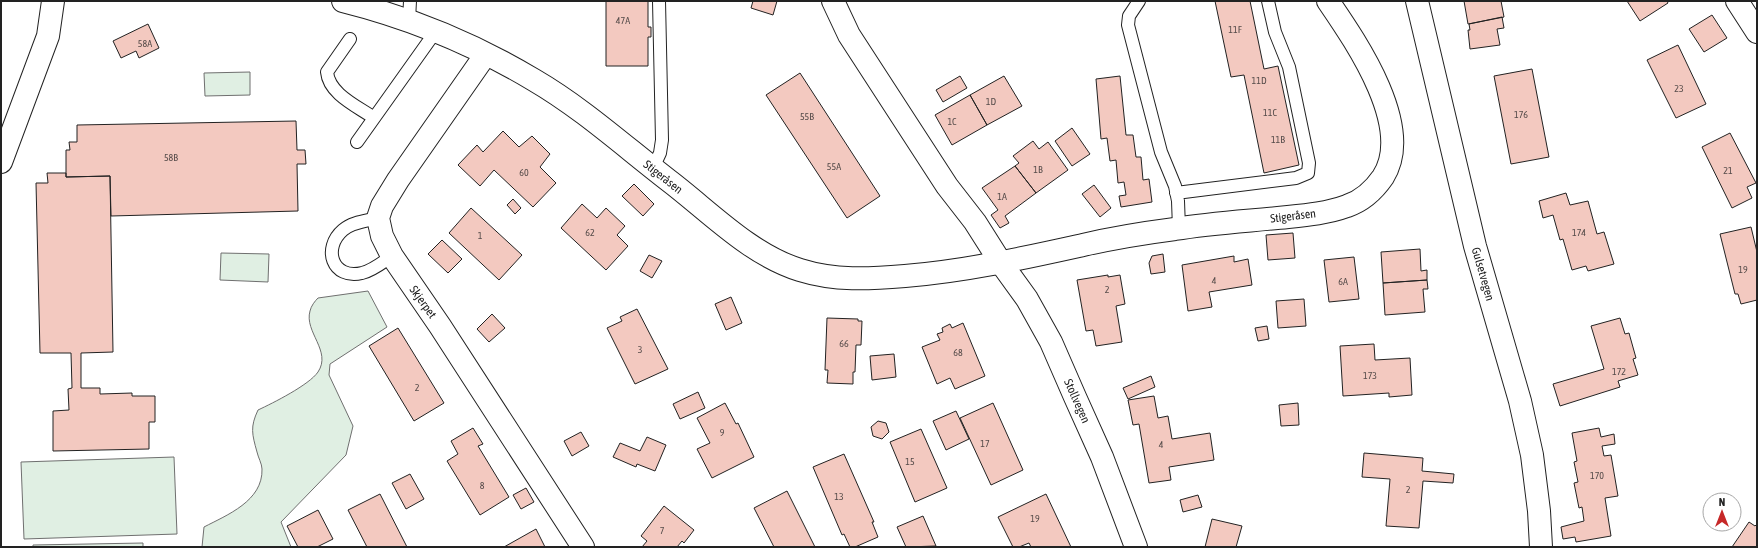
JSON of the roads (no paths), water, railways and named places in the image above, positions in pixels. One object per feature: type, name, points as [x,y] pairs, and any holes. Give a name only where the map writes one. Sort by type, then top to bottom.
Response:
[{"type":"street","points":[[1,162],[48,36],[53,1]]},
{"type":"street","name":"Stigeråsen","points":[[344,1],[384,11],[409,11],[436,31],[486,54],[535,80],[566,101],[653,168],[726,228],[775,259],[797,269],[822,276],[847,279],[938,274],[1001,263],[1088,243],[1179,228],[1329,211],[1353,204],[1371,192],[1384,175],[1391,156],[1392,137],[1382,97],[1365,59],[1328,1]]},
{"type":"street","points":[[833,1],[853,41],[947,186],[975,222],[1001,263]]},
{"type":"street","name":"Gulsetvegen","points":[[1416,1],[1475,246],[1520,401],[1532,455],[1539,511],[1541,547]]},
{"type":"street","points":[[1737,1],[1757,32]]},
{"type":"street","points":[[378,218],[382,206],[398,180],[486,54]]},
{"type":"street","name":"Skjerpet","points":[[378,218],[382,236],[392,256],[440,326],[583,547]]},
{"type":"street","name":"Stollvegen","points":[[1001,263],[1027,299],[1051,342],[1102,457],[1136,547]]},
{"type":"lane","points":[[653,168],[660,153],[662,140],[659,1]]},
{"type":"lane","points":[[1139,1],[1129,16],[1128,25],[1161,152],[1176,193],[1179,228]]},
{"type":"lane","points":[[1176,193],[1296,178],[1308,173],[1309,163],[1290,67],[1275,32],[1268,1]]},
{"type":"lane","points":[[357,142],[436,31]]},
{"type":"lane","points":[[350,39],[327,72],[328,80],[332,89],[374,118]]},
{"type":"lane","points":[[378,218],[355,223],[340,233],[333,244],[333,262],[337,268],[344,273],[354,275],[364,273],[392,256]]}]
